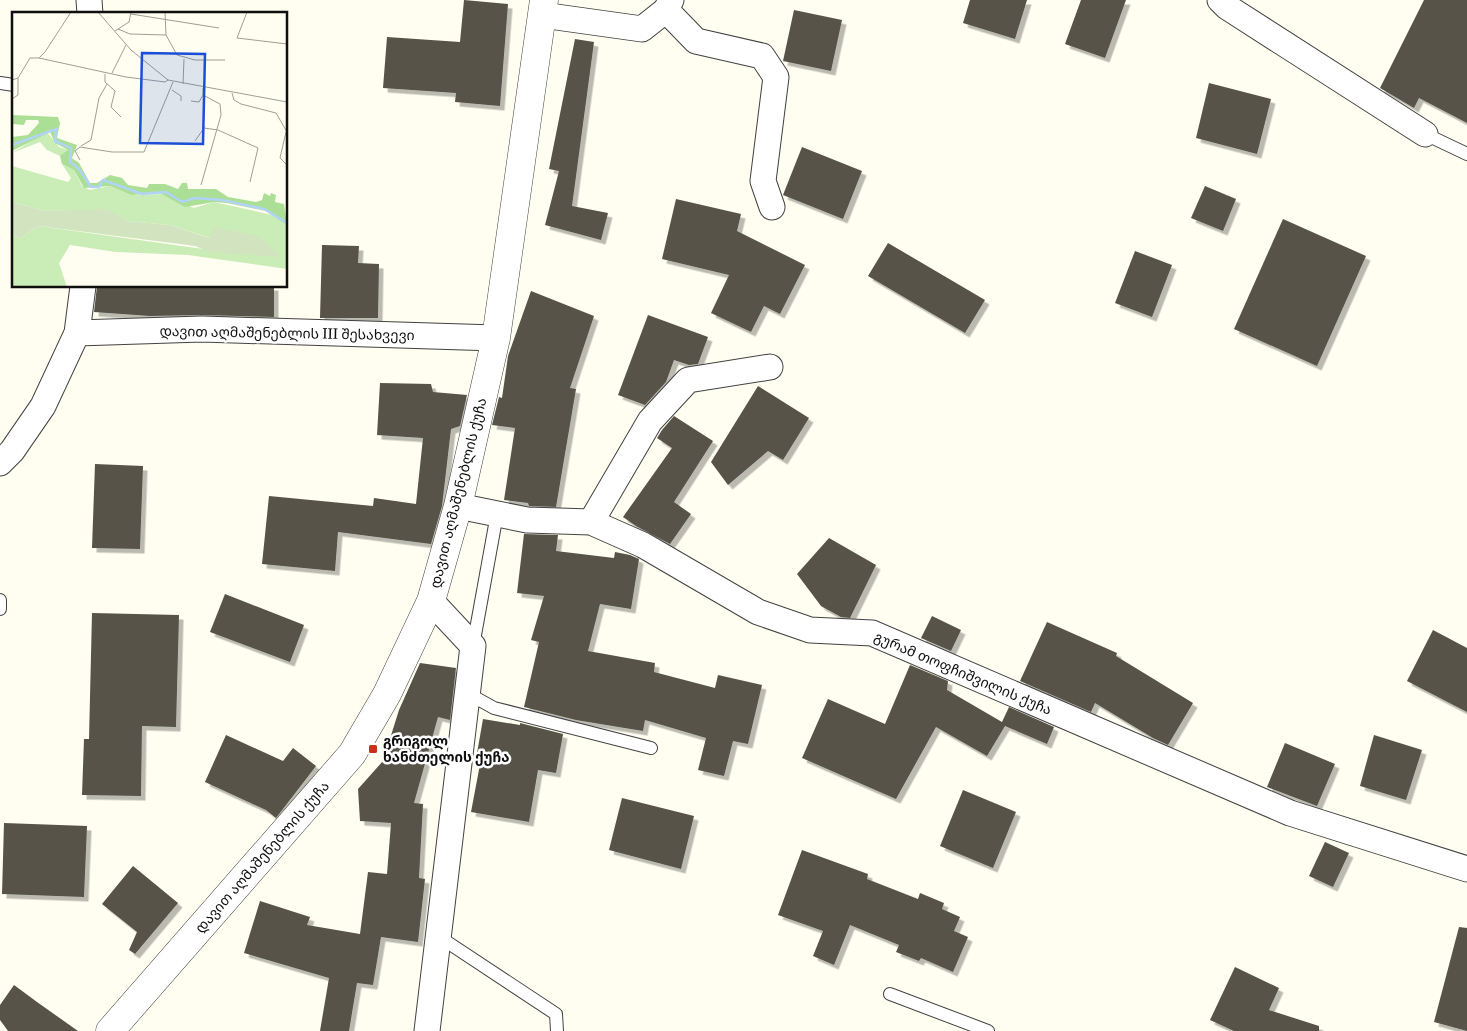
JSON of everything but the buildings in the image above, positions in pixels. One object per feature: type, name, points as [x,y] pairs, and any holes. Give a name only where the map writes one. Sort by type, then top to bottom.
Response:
[{"type":"street","points":[[1220,0],[1227,7],[1425,134]]},
{"type":"street","points":[[543,8],[642,29],[669,5],[696,41],[762,56],[776,77],[762,181],[772,207]]},
{"type":"street","name":"დავით აღმაშენებლის ქუჩა","points":[[110,1031],[352,754],[387,694],[431,601],[458,506],[496,338],[543,8]]},
{"type":"street","points":[[0,463],[12,451],[43,406],[77,333],[83,288]]},
{"type":"street","name":"დავით აღმაშენებლის III შესახვევი","points":[[77,333],[202,329],[496,338]]},
{"type":"street","points":[[590,522],[650,421],[688,380],[770,367]]},
{"type":"street","name":"გურამ თოფჩიშვილის ქუჩა","points":[[458,506],[527,520],[590,522],[643,546],[758,612],[810,630],[872,633],[1290,813],[1467,869]]},
{"type":"street","points":[[427,1031],[473,646],[431,601]]},
{"type":"lane","points":[[1425,134],[1467,154]]},
{"type":"lane","points":[[473,646],[497,514]]},
{"type":"lane","points":[[0,600],[0,609]]},
{"type":"lane","points":[[467,693],[494,708],[651,748]]},
{"type":"lane","points":[[438,936],[556,1014],[557,1031]]},
{"type":"lane","points":[[890,994],[988,1031]]},
{"type":"place","name":"გრიგოლ ხანძთელის ქუჩა","points":[[373,749]]}]
